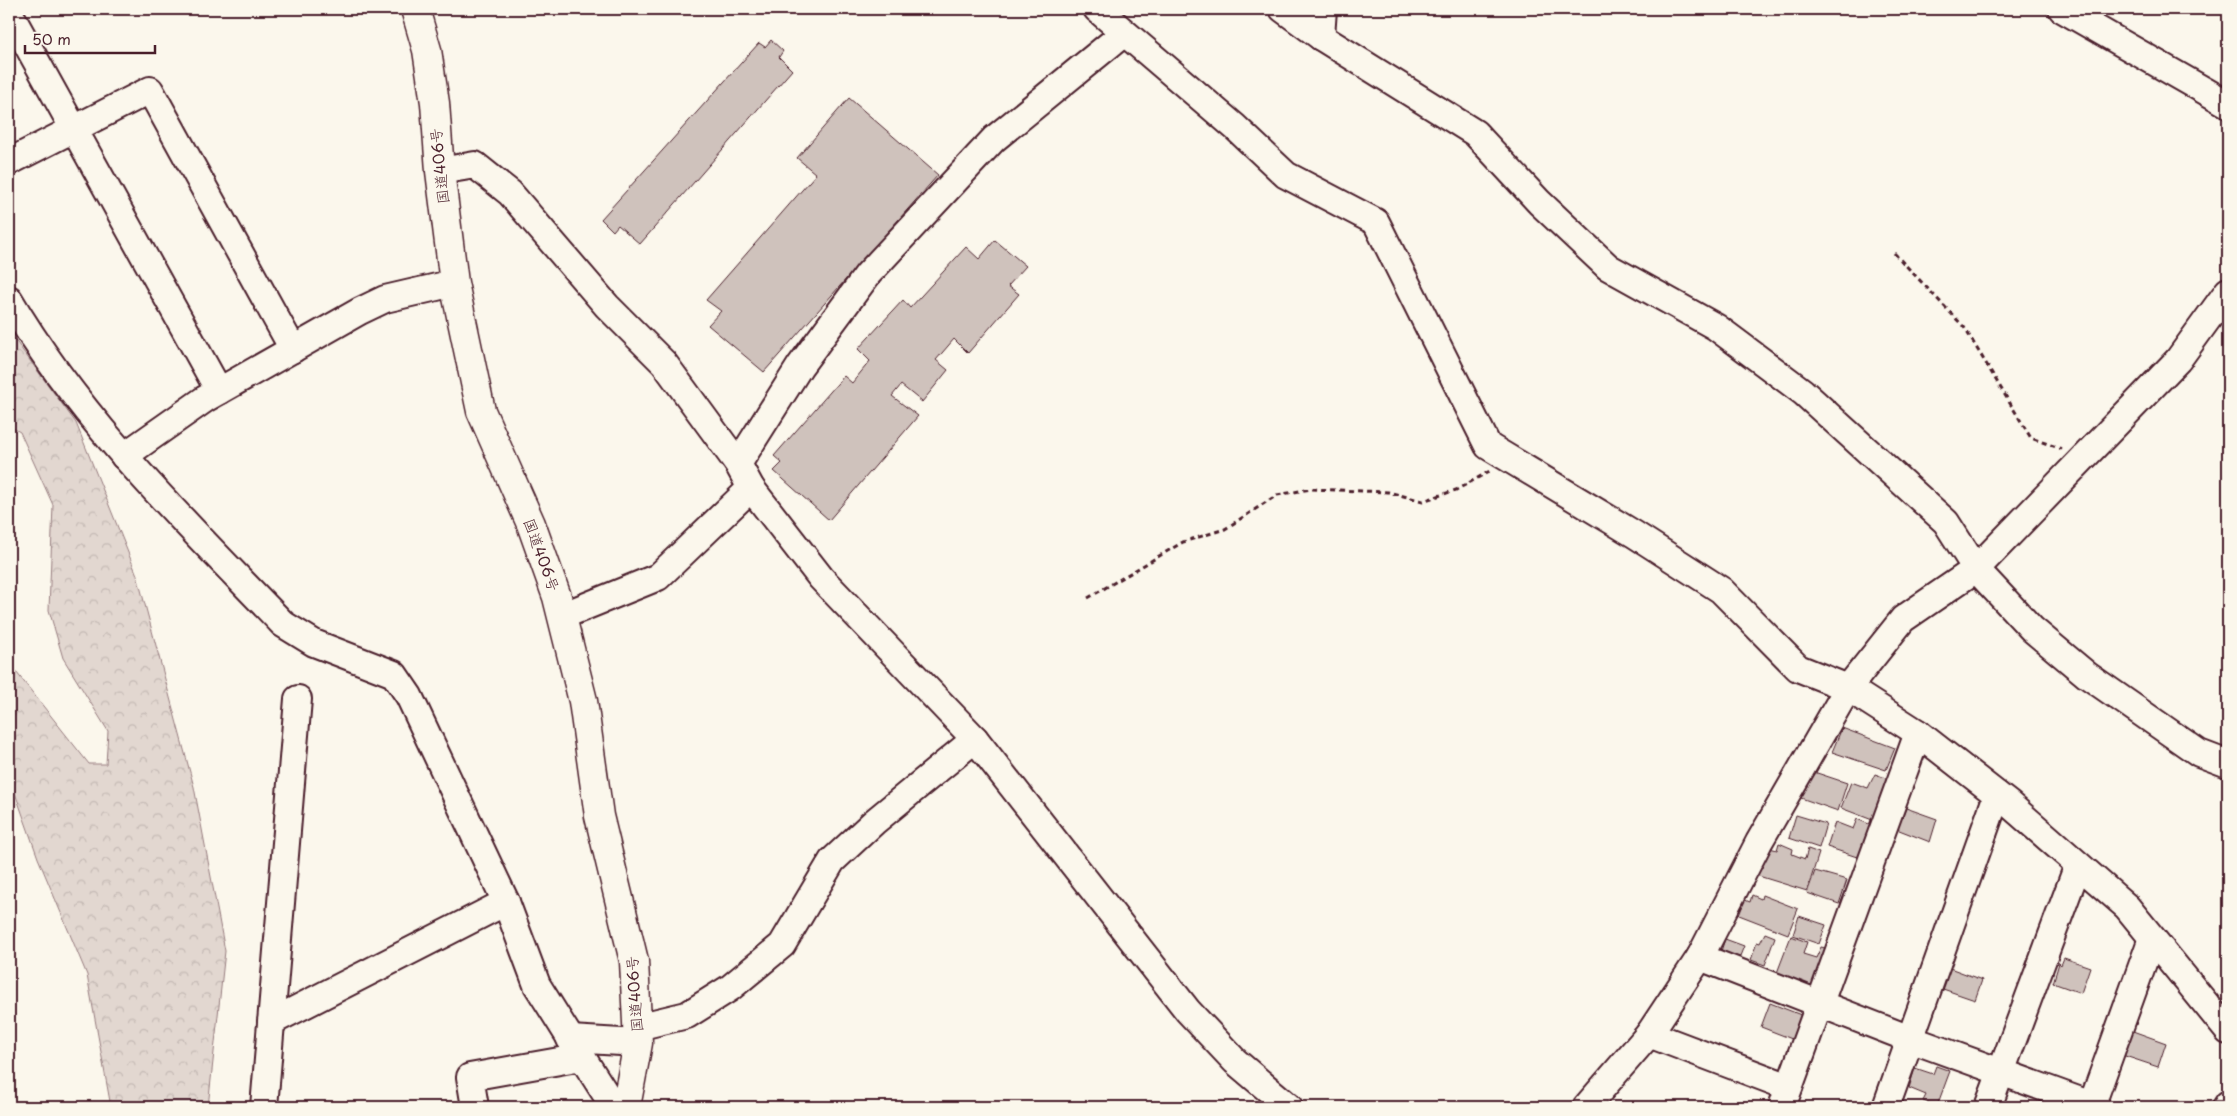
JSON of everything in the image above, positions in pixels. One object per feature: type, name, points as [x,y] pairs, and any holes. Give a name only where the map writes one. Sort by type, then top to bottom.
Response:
[{"type":"highway","name":"国道406号","points":[[415,9],[427,50],[454,283],[480,411],[531,524],[562,616],[583,701],[599,816],[634,961],[638,1035],[626,1107]]},
{"type":"street","points":[[1096,9],[1234,127],[1286,175],[1376,222],[1488,446],[1634,534],[1721,590],[1798,668],[1848,688],[1918,733],[1997,794],[2127,907],[2228,1031]]},
{"type":"street","points":[[1283,9],[1321,37],[1475,133],[1540,202],[1608,266],[1716,327],[1803,392],[1946,522],[1976,569],[2032,630],[2087,675],[2199,753],[2228,764]]},
{"type":"street","points":[[1321,37],[1322,9]]},
{"type":"street","points":[[2062,9],[2228,104]]},
{"type":"street","points":[[9,12],[219,391]]},
{"type":"street","points":[[738,464],[800,366],[868,274],[994,139],[1124,34]]},
{"type":"street","points":[[9,162],[150,90],[293,349]]},
{"type":"street","points":[[440,171],[475,165],[510,193],[607,306],[664,363],[738,464],[751,488],[821,578],[975,739],[1188,1011],[1235,1061],[1289,1107]]},
{"type":"street","points":[[124,456],[219,391],[360,311],[385,299],[454,283]]},
{"type":"street","points":[[1586,1107],[1649,1034],[1700,958],[1759,842],[1848,688],[1903,619],[1976,569],[2178,360],[2228,291]]},
{"type":"street","points":[[9,299],[32,338],[124,456],[283,624],[314,643],[394,674],[409,696],[506,902],[537,985],[614,1107]]},
{"type":"street","points":[[562,616],[658,577],[751,488]]},
{"type":"street","points":[[264,1107],[298,699]]},
{"type":"street","points":[[1649,1034],[1786,1097],[1918,733]]},
{"type":"street","points":[[475,1107],[470,1077],[576,1048],[638,1035],[687,1015],[730,988],[782,945],[832,861],[874,822],[975,739]]},
{"type":"street","points":[[1886,1107],[1997,794]]},
{"type":"street","points":[[1988,1107],[2078,865]]},
{"type":"street","points":[[271,1022],[506,902]]},
{"type":"street","points":[[1700,958],[2093,1107],[2152,938]]},
{"type":"path","points":[[1894,253],[1964,327],[2030,438],[2084,457]]},
{"type":"path","points":[[1088,598],[1183,542],[1225,529],[1277,495],[1311,489],[1388,492],[1423,501],[1456,490],[1510,459]]},
{"type":"green space","points":[[9,332],[76,423],[137,575],[194,787],[225,951],[208,1107],[111,1107],[87,975],[38,858],[9,776],[9,663],[89,764],[106,764],[108,731],[63,658],[49,610],[53,505],[20,432],[9,426]]},
{"type":"building","points":[[771,40],[783,51],[779,57],[792,70],[640,244],[618,225],[613,231],[601,219],[759,43],[765,47]]},
{"type":"building","points":[[849,98],[938,175],[764,372],[708,325],[721,311],[706,300],[816,174],[797,158]]},
{"type":"building","points":[[995,240],[1026,266],[1008,286],[1019,294],[968,353],[954,339],[936,360],[948,370],[922,402],[901,385],[892,396],[918,416],[829,520],[774,471],[782,463],[774,456],[844,376],[852,383],[870,361],[858,349],[903,300],[910,308],[966,247],[979,259]]},
{"type":"building","points":[[1842,728],[1895,748],[1886,770],[1832,752]]},
{"type":"building","points":[[1811,771],[1847,783],[1838,811],[1798,797]]},
{"type":"building","points":[[1875,774],[1891,780],[1875,821],[1841,808],[1851,782],[1868,788]]},
{"type":"building","points":[[1906,808],[1937,819],[1930,842],[1894,828],[1897,816],[1902,818]]},
{"type":"building","points":[[1796,815],[1826,824],[1819,848],[1789,838]]},
{"type":"building","points":[[1857,819],[1876,827],[1866,860],[1827,847],[1835,822],[1853,829]]},
{"type":"building","points":[[1779,843],[1793,849],[1792,854],[1805,859],[1808,849],[1819,853],[1807,891],[1752,874],[1766,847],[1777,850]]},
{"type":"building","points":[[1815,871],[1847,880],[1839,904],[1807,893]]},
{"type":"building","points":[[1752,895],[1761,899],[1762,895],[1798,909],[1788,934],[1739,915],[1745,900],[1750,902]]},
{"type":"building","points":[[1799,916],[1826,925],[1819,944],[1793,935]]},
{"type":"building","points":[[1765,933],[1775,937],[1765,965],[1751,960],[1757,942],[1760,943]]},
{"type":"building","points":[[1791,936],[1807,942],[1803,954],[1816,958],[1821,947],[1833,950],[1816,993],[1775,978]]},
{"type":"building","points":[[1725,939],[1744,946],[1738,961],[1720,954]]},
{"type":"building","points":[[2064,958],[2090,967],[2081,993],[2053,983],[2059,963],[2061,965]]},
{"type":"building","points":[[1947,967],[1982,980],[1975,1000],[1940,988]]},
{"type":"building","points":[[1770,1003],[1801,1015],[1792,1039],[1761,1027]]},
{"type":"building","points":[[2130,1030],[2166,1043],[2158,1067],[2122,1055]]},
{"type":"building","points":[[1936,1066],[1950,1071],[1937,1106],[1923,1101],[1926,1095],[1909,1088],[1915,1068],[1933,1074]]}]
